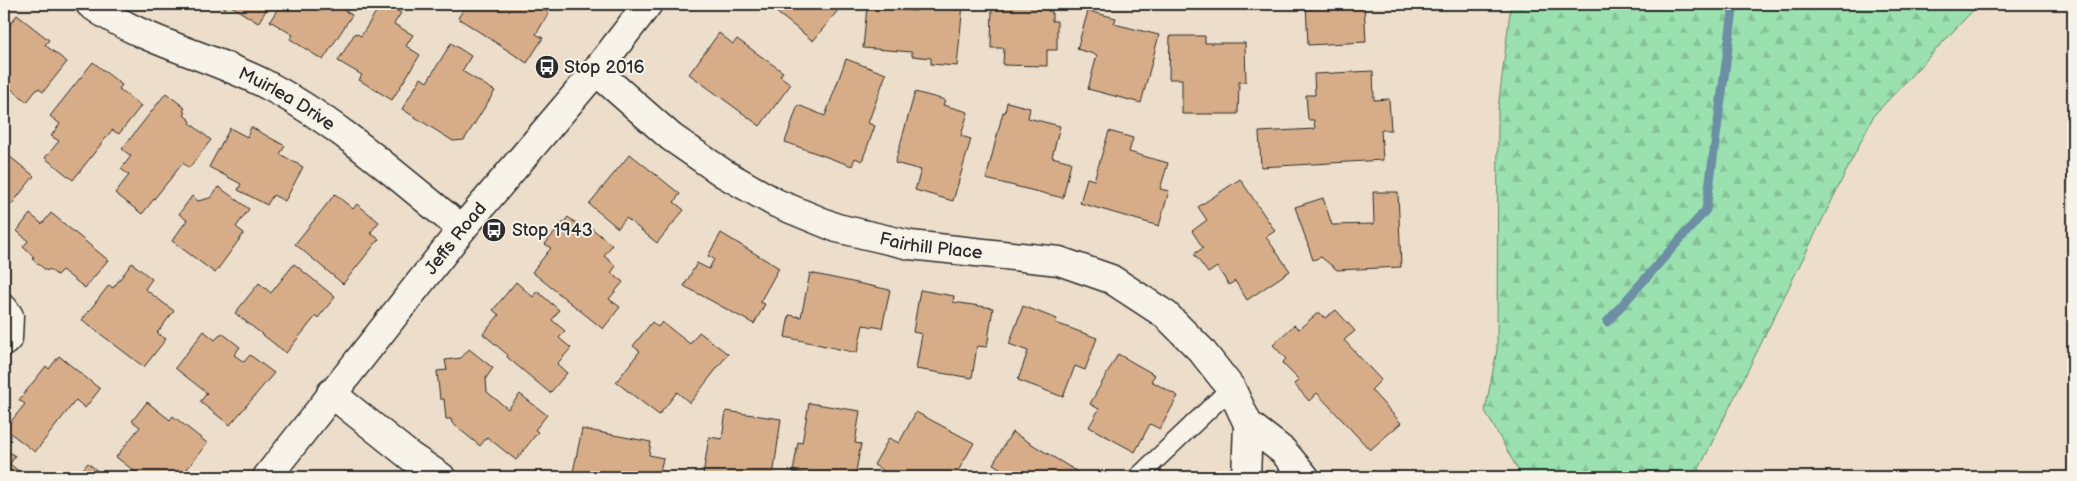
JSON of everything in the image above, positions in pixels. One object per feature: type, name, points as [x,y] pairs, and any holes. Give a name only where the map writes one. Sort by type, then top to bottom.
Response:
[{"type":"street","name":"Muirlea Drive","points":[[90,4],[108,17],[162,44],[206,58],[262,83],[316,114],[462,229]]},
{"type":"street","name":"Jeffs Road","points":[[267,477],[462,229],[596,71],[648,4]]},
{"type":"street","name":"Fairhill Place","points":[[596,71],[671,137],[723,173],[776,204],[838,228],[910,245],[1059,261],[1112,279],[1166,315],[1201,350],[1231,388],[1248,424],[1283,451],[1305,477]]},
{"type":"street","points":[[4,309],[9,316],[8,338],[4,342]]},
{"type":"street","points":[[331,394],[410,457],[441,477]]},
{"type":"street","name":"Fairhill Place","points":[[1246,477],[1248,424]]},
{"type":"lane","points":[[1138,477],[1231,388]]},
{"type":"green space","points":[[1511,4],[1979,4],[1874,115],[1695,477],[1522,477],[1485,411],[1497,350],[1498,109]]},
{"type":"building","points":[[217,4],[228,4],[225,9]]},
{"type":"building","points":[[228,4],[270,4],[258,23]]},
{"type":"building","points":[[281,4],[338,4],[337,6],[352,15],[323,60],[290,39],[293,35],[270,21]]},
{"type":"building","points":[[381,4],[386,4],[401,13],[394,24],[413,35],[406,46],[420,55],[392,100],[359,80],[362,75],[338,61],[355,33],[361,36]]},
{"type":"building","points":[[430,4],[445,4],[440,10]]},
{"type":"building","points":[[467,4],[534,4],[549,13],[536,34],[543,38],[527,63],[458,18]]},
{"type":"building","points":[[766,4],[843,4],[813,41]]},
{"type":"building","points":[[917,4],[963,4],[957,66],[931,64],[931,58],[912,56],[912,52],[863,48],[867,7],[916,11]]},
{"type":"building","points":[[992,4],[1049,4],[1048,11],[1052,11],[1052,21],[1057,21],[1057,50],[1047,50],[1047,66],[1003,65],[1004,48],[991,48]]},
{"type":"building","points":[[1306,4],[1364,4],[1366,42],[1308,45]]},
{"type":"building","points":[[1088,11],[1116,18],[1114,24],[1159,35],[1141,103],[1088,89],[1097,55],[1077,49]]},
{"type":"building","points":[[17,15],[49,40],[45,45],[67,62],[43,92],[38,88],[27,102],[4,83],[4,32]]},
{"type":"building","points":[[719,33],[733,44],[737,39],[783,72],[780,76],[791,84],[760,126],[689,74]]},
{"type":"building","points":[[1170,36],[1205,36],[1205,43],[1245,43],[1246,82],[1239,82],[1238,114],[1182,114],[1182,79],[1169,79]]},
{"type":"building","points":[[451,43],[471,56],[462,71],[495,91],[464,140],[453,141],[402,109],[421,78],[427,82]]},
{"type":"building","points":[[846,59],[886,74],[868,123],[875,126],[862,161],[855,158],[852,166],[785,142],[798,105],[825,116]]},
{"type":"building","points":[[93,62],[122,85],[119,89],[141,106],[119,134],[112,130],[73,180],[45,158],[59,141],[51,136],[60,124],[50,116]]},
{"type":"building","points":[[1373,71],[1374,100],[1389,99],[1391,130],[1381,130],[1383,160],[1261,167],[1259,132],[1315,129],[1314,120],[1308,120],[1306,95],[1315,95],[1314,74]]},
{"type":"building","points":[[915,92],[945,100],[943,105],[968,112],[961,136],[971,139],[953,201],[915,190],[921,170],[895,163]]},
{"type":"building","points":[[166,93],[185,108],[183,111],[186,113],[184,115],[191,121],[190,123],[211,140],[189,168],[183,163],[142,214],[115,193],[129,175],[121,169],[131,156],[122,149]]},
{"type":"building","points":[[1007,102],[1030,108],[1028,118],[1060,126],[1052,157],[1071,162],[1063,198],[986,179]]},
{"type":"building","points":[[251,127],[285,146],[280,154],[303,167],[285,201],[273,195],[267,205],[238,190],[241,184],[209,167],[230,128],[247,137]]},
{"type":"building","points":[[1109,131],[1133,138],[1129,152],[1168,163],[1160,189],[1169,191],[1159,226],[1080,203],[1087,178],[1094,180]]},
{"type":"building","points":[[4,152],[34,176],[11,205],[4,199]]},
{"type":"building","points":[[630,154],[680,194],[674,202],[684,210],[657,243],[626,218],[618,228],[589,204]]},
{"type":"building","points":[[1240,179],[1275,231],[1266,237],[1290,271],[1247,300],[1235,281],[1229,285],[1217,267],[1208,273],[1194,254],[1203,248],[1192,231],[1207,220],[1198,207]]},
{"type":"building","points":[[219,187],[249,209],[236,227],[244,233],[215,273],[172,241],[187,220],[179,214],[192,196],[198,201],[210,198]]},
{"type":"building","points":[[1373,192],[1398,192],[1401,267],[1337,270],[1321,257],[1313,260],[1295,207],[1323,198],[1332,225],[1374,224]]},
{"type":"building","points":[[335,194],[353,209],[357,204],[379,222],[370,233],[379,239],[343,284],[295,244]]},
{"type":"building","points":[[51,213],[108,260],[85,288],[62,270],[57,275],[49,269],[47,271],[32,259],[34,257],[23,247],[28,241],[17,231],[30,214],[42,224]]},
{"type":"building","points":[[568,217],[586,231],[589,226],[612,245],[604,256],[616,266],[611,273],[623,282],[609,299],[620,307],[603,329],[532,272],[551,248],[545,244]]},
{"type":"building","points":[[721,233],[779,268],[760,302],[765,304],[754,324],[684,286],[697,263],[709,269],[714,259],[708,256]]},
{"type":"building","points":[[132,263],[152,279],[145,289],[174,311],[157,333],[166,339],[144,367],[82,320],[109,285],[113,288]]},
{"type":"building","points":[[294,264],[335,297],[318,318],[316,316],[286,353],[235,313],[259,283],[271,293]]},
{"type":"building","points":[[810,273],[890,290],[882,328],[863,325],[857,353],[785,337],[789,315],[801,317]]},
{"type":"building","points":[[516,282],[533,297],[537,291],[559,310],[552,320],[565,331],[559,338],[571,348],[557,364],[567,373],[550,393],[483,334],[499,315],[493,310]]},
{"type":"building","points":[[920,290],[954,296],[953,302],[993,308],[987,347],[977,346],[972,378],[916,369],[922,334],[913,332]]},
{"type":"building","points":[[1023,306],[1057,319],[1056,323],[1097,338],[1085,370],[1075,366],[1063,397],[1018,380],[1028,351],[1009,344]]},
{"type":"building","points":[[1336,310],[1355,331],[1344,340],[1381,380],[1371,390],[1401,423],[1370,450],[1317,393],[1309,401],[1294,384],[1299,380],[1282,363],[1286,359],[1273,345],[1294,325],[1299,329],[1319,312],[1325,318]]},
{"type":"building","points":[[652,322],[658,327],[662,322],[690,344],[699,332],[728,354],[690,403],[677,392],[659,415],[616,382],[640,351],[633,346]]},
{"type":"building","points":[[204,331],[215,340],[222,333],[240,347],[234,355],[244,362],[250,355],[274,373],[230,425],[200,402],[207,393],[175,368]]},
{"type":"building","points":[[469,349],[493,368],[486,378],[487,392],[508,409],[520,394],[547,415],[535,430],[538,432],[516,460],[487,437],[480,446],[452,423],[451,419],[446,419],[444,399],[440,399],[437,371],[447,370],[445,360],[461,358]]},
{"type":"building","points":[[1118,354],[1155,375],[1151,381],[1178,396],[1160,429],[1150,424],[1135,452],[1089,427],[1099,409],[1090,404]]},
{"type":"building","points":[[59,356],[100,389],[85,408],[76,400],[35,452],[5,429],[25,404],[19,400],[46,366],[49,369]]},
{"type":"building","points":[[147,402],[170,420],[173,416],[207,443],[181,477],[142,477],[116,457],[140,427],[132,421]]},
{"type":"building","points":[[809,403],[860,411],[855,443],[861,444],[855,477],[825,477],[793,472],[798,442],[802,443]]},
{"type":"building","points":[[726,411],[781,419],[773,477],[719,477],[703,475],[709,437],[722,439]]},
{"type":"building","points":[[916,412],[974,443],[958,471],[963,474],[961,477],[895,477],[874,465],[889,438],[899,443]]},
{"type":"building","points":[[582,429],[651,442],[649,455],[663,458],[659,477],[572,477]]},
{"type":"building","points":[[1012,432],[1086,477],[1010,477],[1011,475],[993,464]]},
{"type":"building","points":[[4,448],[15,456],[10,464],[21,473],[18,477],[4,477]]},
{"type":"building","points":[[88,463],[105,477],[76,477]]},
{"type":"waterway","points":[[1607,322],[1706,210],[1734,4]]},
{"type":"place","name":"Stop 2016","points":[[547,67]]},
{"type":"place","name":"Stop 1943","points":[[494,230]]}]
